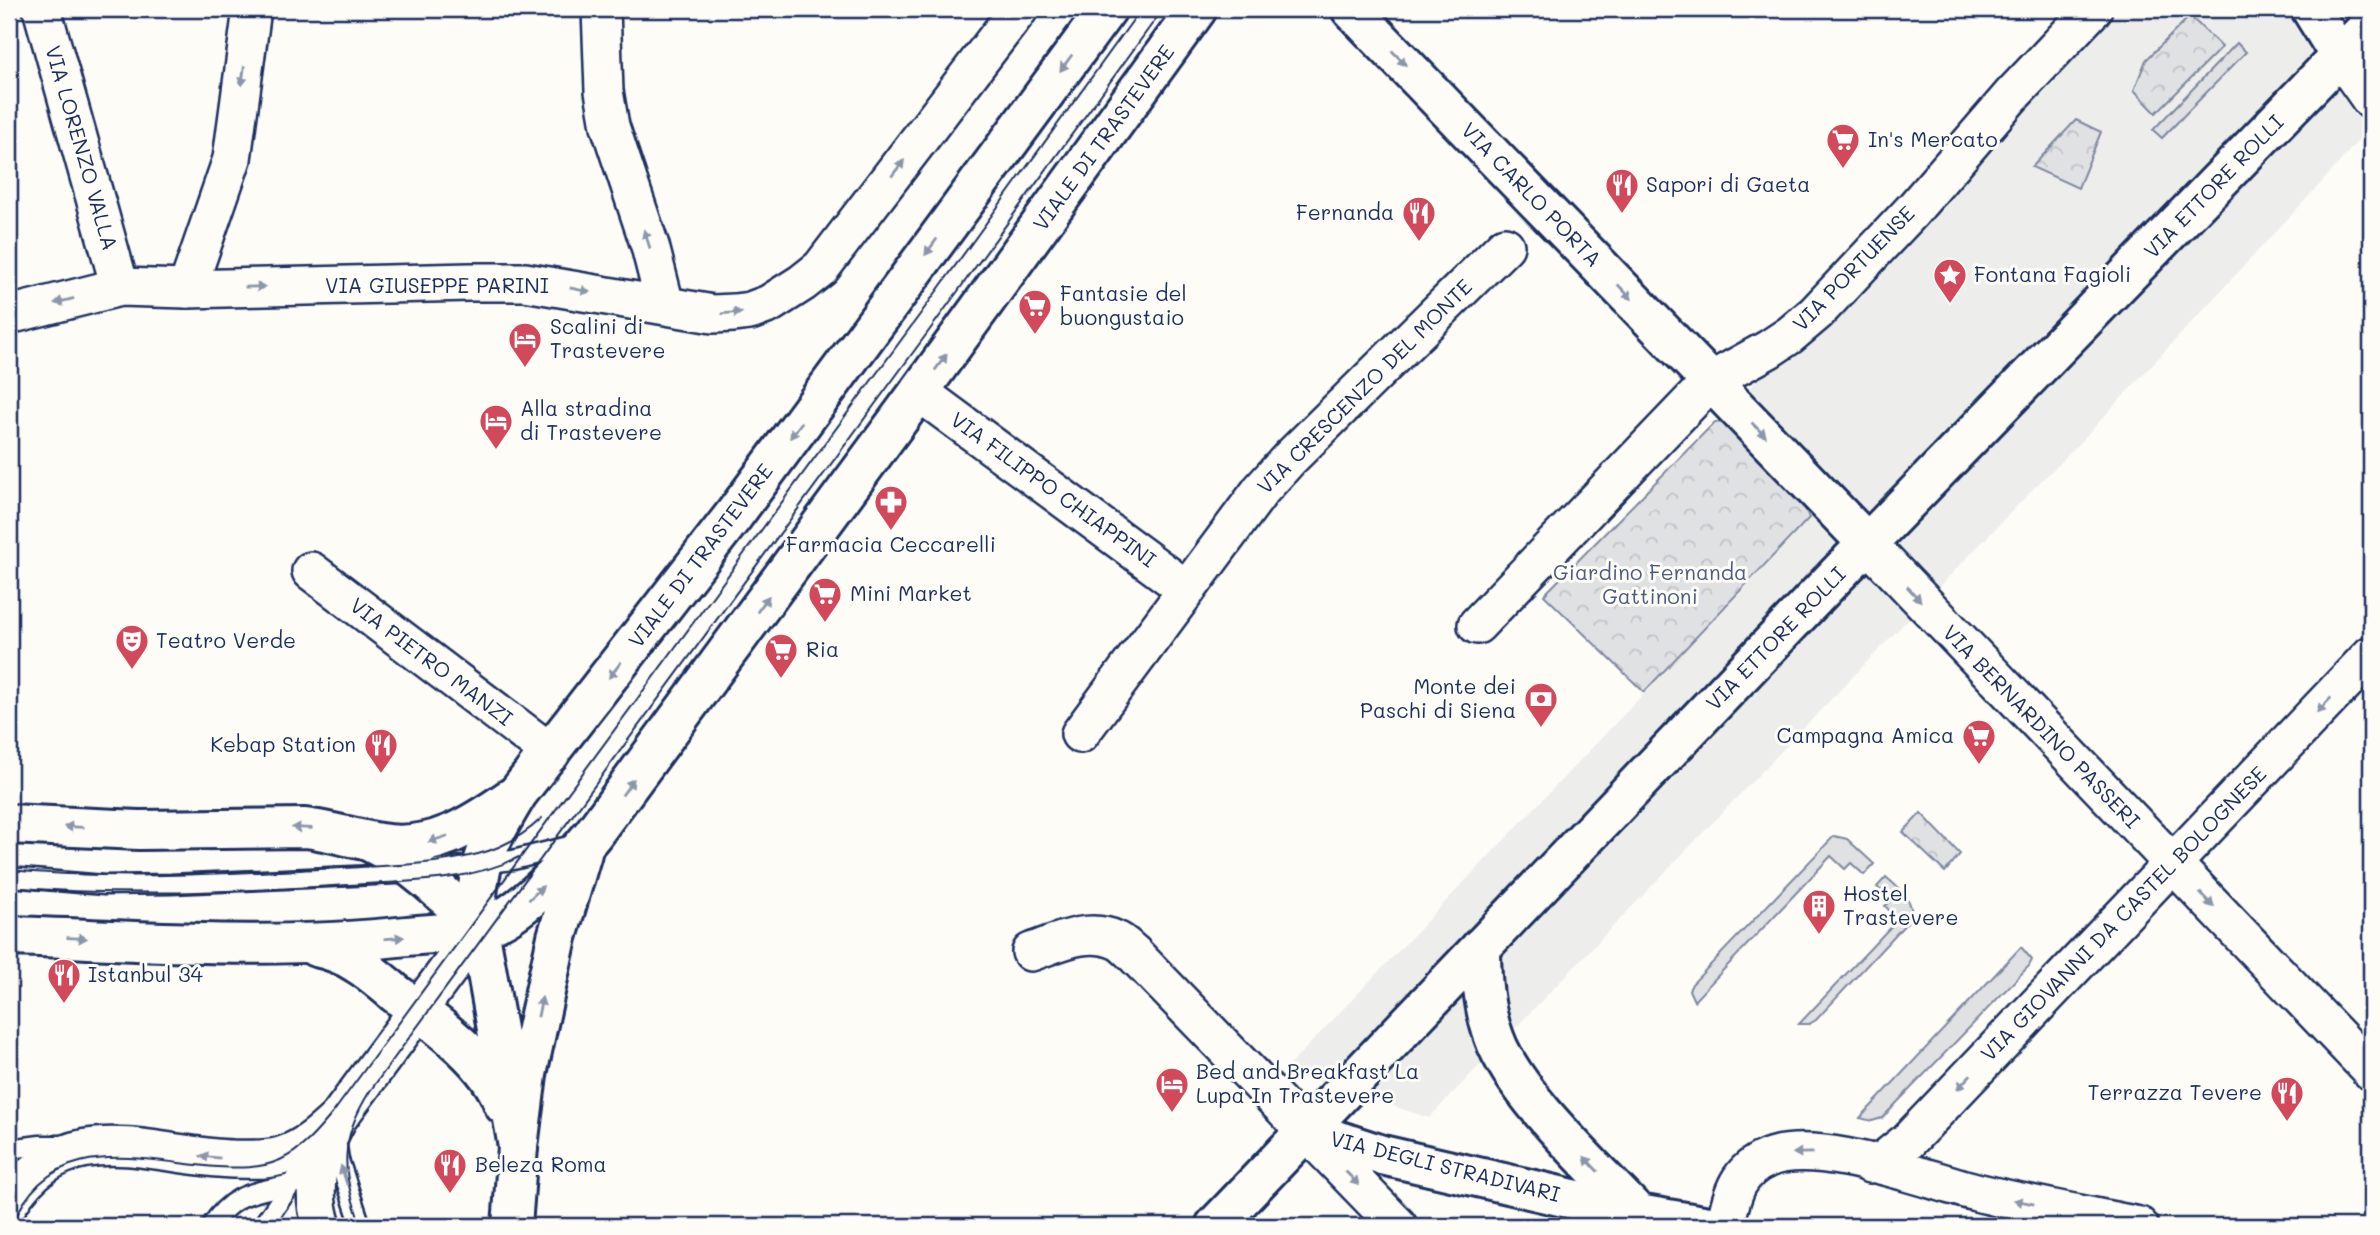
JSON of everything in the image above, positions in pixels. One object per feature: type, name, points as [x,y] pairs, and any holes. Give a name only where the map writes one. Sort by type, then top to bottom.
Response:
[{"type":"main road","name":"VIALE DI TRASTEVERE","points":[[518,1147],[479,928],[476,890],[481,865],[494,833],[519,793],[734,515],[1107,9]]},
{"type":"main road","name":"VIALE DI TRASTEVERE","points":[[587,842],[1198,9]]},
{"type":"main road","name":"VIA CARLO PORTA","points":[[1351,9],[1711,381]]},
{"type":"main road","points":[[2311,9],[2340,56],[2371,24]]},
{"type":"main road","name":"VIA ETTORE ROLLI","points":[[1215,1226],[2340,56]]},
{"type":"main road","name":"VIA BERNARDINO PASSERI","points":[[1711,381],[1868,544]]},
{"type":"main road","points":[[9,824],[139,830],[305,828],[405,845],[439,839],[480,820],[519,793]]},
{"type":"main road","points":[[369,841],[416,873],[479,928]]},
{"type":"main road","points":[[9,936],[301,944],[479,928],[507,917],[528,901],[587,842]]},
{"type":"main road","points":[[512,1226],[527,1074],[569,891],[587,842]]},
{"type":"main road","points":[[301,944],[327,949],[358,963],[418,1010],[471,1057],[502,1099],[518,1147]]},
{"type":"main road","points":[[1481,947],[1481,977],[1486,1009],[1499,1049],[1515,1076],[1551,1121],[1638,1214]]},
{"type":"main road","name":"VIA DEGLI STRADIVARI","points":[[1306,1130],[1382,1155],[1638,1214],[1709,1226]]},
{"type":"street","name":"VIA LORENZO VALLA","points":[[43,9],[120,288]]},
{"type":"street","points":[[187,289],[232,159],[253,9]]},
{"type":"street","points":[[601,9],[603,74],[610,126],[650,246],[665,304]]},
{"type":"street","name":"VIA GIUSEPPE PARINI","points":[[9,315],[120,288],[525,282],[713,313],[750,312],[769,304],[821,268],[1019,9]]},
{"type":"street","name":"VIA PORTUENSE","points":[[1477,625],[1711,381],[1769,349],[1816,313],[1912,211],[2011,96],[2093,9]]},
{"type":"street","points":[[2340,56],[2371,100]]},
{"type":"street","name":"VIA CRESCENZO DEL MONTE","points":[[1080,734],[1261,490],[1289,459],[1505,246]]},
{"type":"street","name":"VIA FILIPPO CHIAPPINI","points":[[919,392],[1186,589]]},
{"type":"street","name":"VIA BERNARDINO PASSERI","points":[[1868,544],[2370,1071]]},
{"type":"street","name":"VIA PIETRO MANZI","points":[[311,571],[551,753]]},
{"type":"street","name":"VIA GIOVANNI DA CASTEL BOLOGNESE","points":[[1870,1164],[1884,1160],[1908,1141],[2371,655]]},
{"type":"street","points":[[309,1206],[325,1145],[337,1120],[479,928]]},
{"type":"street","points":[[1031,952],[1085,935],[1117,940],[1133,953],[1398,1226]]},
{"type":"street","points":[[9,1203],[32,1174],[54,1159],[99,1145],[135,1147],[211,1158],[256,1160],[280,1157],[296,1150],[311,1142],[337,1120]]},
{"type":"street","points":[[1725,1226],[1737,1184],[1757,1164],[1779,1154],[1803,1152],[1832,1154],[1979,1193],[2138,1226]]},
{"type":"street","points":[[256,1160],[269,1164],[309,1206]]},
{"type":"lane","points":[[9,877],[104,885],[264,882],[416,873],[520,859],[587,842]]},
{"type":"lane","points":[[337,1120],[335,1131],[339,1160],[361,1226]]},
{"type":"lane","points":[[9,1149],[40,1145],[99,1145]]},
{"type":"lane","points":[[211,1226],[226,1207],[242,1196],[309,1206]]},
{"type":"lane","points":[[261,1226],[309,1206]]},
{"type":"shaded area","points":[[2121,9],[2371,9],[2371,125],[2333,170],[2073,450],[1429,1118],[1285,1070],[1811,518],[1717,421]]},
{"type":"green space","points":[[2190,16],[2222,47],[2156,113],[2134,90],[2146,60]]},
{"type":"green space","points":[[2237,43],[2246,52],[2162,138],[2153,130]]},
{"type":"green space","points":[[2076,120],[2101,132],[2078,188],[2032,167]]},
{"type":"green space","name":"Giardino Fernanda Gattinoni","points":[[1715,422],[1728,425],[1805,508],[1809,518],[1644,692],[1544,595]]},
{"type":"green space","points":[[1921,813],[1960,854],[1945,872],[1903,832]]},
{"type":"green space","points":[[1834,836],[1847,839],[1874,864],[1864,875],[1851,863],[1845,869],[1831,856],[1694,1001],[1689,990],[1692,984]]},
{"type":"green space","points":[[1886,877],[1908,900],[1911,918],[1816,1020],[1809,1024],[1799,1024],[1898,919],[1885,906],[1891,900],[1877,887]]},
{"type":"green space","points":[[2021,947],[2032,960],[2029,966],[1882,1118],[1872,1121],[1860,1118]]},
{"type":"tram line","points":[[12,1226],[28,1196],[49,1176],[73,1164],[99,1159],[128,1158],[241,1168],[272,1163],[288,1156],[315,1134],[921,313],[1141,9]]},
{"type":"tram line","points":[[361,1226],[350,1189],[346,1157],[352,1126],[370,1091],[1163,9]]},
{"type":"tram line","points":[[9,870],[86,875],[163,875],[418,864],[478,854],[496,848],[528,830],[542,818]]},
{"type":"tram line","points":[[9,887],[94,892],[178,892],[391,883],[478,872],[519,857]]},
{"type":"place","name":"In's Mercato","points":[[1843,170]]},
{"type":"place","name":"Sapori di Gaeta","points":[[1622,215]]},
{"type":"place","name":"Fernanda","points":[[1419,243]]},
{"type":"place","name":"Fontana Fagioli","points":[[1950,305]]},
{"type":"place","name":"Fantasie del buongustaio","points":[[1035,336]]},
{"type":"place","name":"Scalini di Trastevere","points":[[525,369]]},
{"type":"place","name":"Alla stradina di Trastevere","points":[[496,451]]},
{"type":"place","name":"Farmacia Ceccarelli","points":[[891,532]]},
{"type":"place","name":"Mini Market","points":[[825,624]]},
{"type":"place","name":"Teatro Verde","points":[[132,671]]},
{"type":"place","name":"Ria","points":[[781,680]]},
{"type":"place","name":"Monte dei Paschi di Siena","points":[[1541,729]]},
{"type":"place","name":"Campagna Amica","points":[[1979,766]]},
{"type":"place","name":"Kebap Station","points":[[381,775]]},
{"type":"place","name":"Hostel Trastevere","points":[[1819,936]]},
{"type":"place","name":"Istanbul 34","points":[[64,1005]]},
{"type":"place","name":"Bed and Breakfast La Lupa In Trastevere","points":[[1172,1114]]},
{"type":"place","name":"Terrazza Tevere","points":[[2287,1123]]},
{"type":"place","name":"Beleza Roma","points":[[450,1195]]}]
